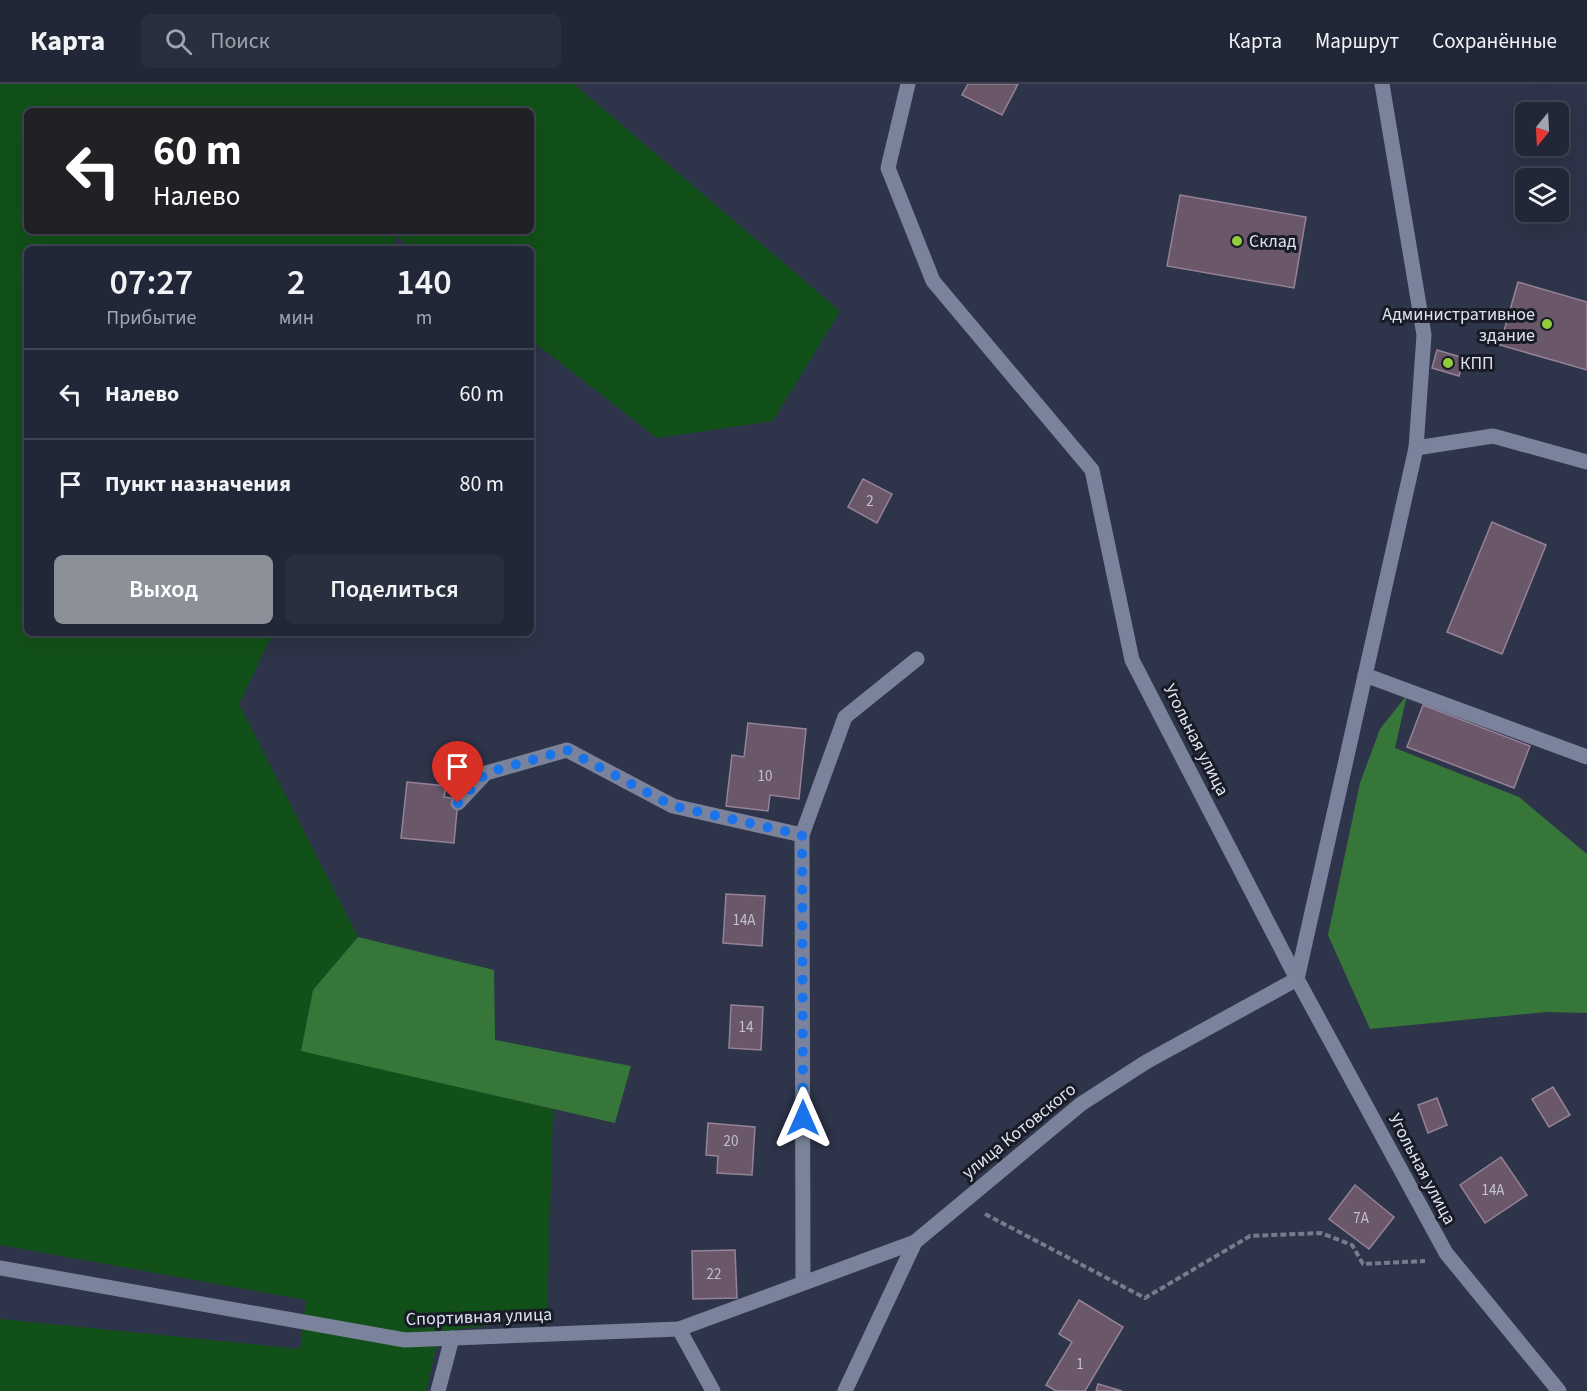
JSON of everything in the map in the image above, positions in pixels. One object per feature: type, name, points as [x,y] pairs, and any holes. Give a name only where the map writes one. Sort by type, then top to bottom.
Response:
[{"type":"street","name":"Угольная улица","points":[[908,84],[888,168],[933,281],[1092,470],[1132,660],[1297,979],[1446,1253],[1559,1391]]},
{"type":"street","points":[[1297,979],[1416,448],[1424,335],[1382,84]]},
{"type":"street","points":[[1416,448],[1493,436],[1587,462]]},
{"type":"street","points":[[803,1283],[802,835],[845,717],[917,659]]},
{"type":"street","points":[[1365,675],[1587,757]]},
{"type":"street","points":[[458,803],[486,773],[567,750],[673,806],[802,835]]},
{"type":"street","name":"улица Котовского","points":[[845,1391],[915,1242],[1081,1104],[1146,1062],[1297,979]]},
{"type":"street","name":"Спортивная улица","points":[[0,1268],[405,1340],[679,1329],[915,1242]]},
{"type":"street","points":[[679,1329],[713,1391]]},
{"type":"street","points":[[438,1391],[452,1338]]},
{"type":"path","points":[[963,1202],[1145,1298],[1250,1236],[1320,1233],[1352,1245],[1363,1264],[1451,1259]]},
{"type":"green space","points":[[0,84],[574,84],[840,311],[773,421],[657,438],[534,342],[534,246],[409,246],[396,236],[394,246],[24,246],[24,636],[272,636],[239,704],[358,937],[313,990],[301,1050],[553,1109],[547,1318],[440,1332],[426,1391],[0,1391],[0,1319],[300,1349],[306,1300],[0,1245]]},
{"type":"green space","points":[[1407,695],[1395,748],[1519,797],[1587,854],[1587,1013],[1546,1012],[1370,1029],[1328,935],[1360,783],[1380,729]]},
{"type":"green space","points":[[358,937],[494,970],[495,1040],[631,1066],[615,1123],[301,1051],[313,990]]},
{"type":"building","points":[[968,84],[1018,84],[1002,115],[962,95]]},
{"type":"building","name":"Склад","points":[[1180,195],[1306,217],[1294,288],[1167,266]]},
{"type":"building","name":"Административное здание","points":[[1518,282],[1587,302],[1587,370],[1500,345]]},
{"type":"building","name":"КПП","points":[[1437,350],[1464,358],[1459,376],[1432,368]]},
{"type":"building","points":[[863,479],[892,494],[877,523],[848,507]]},
{"type":"building","points":[[1492,522],[1546,545],[1502,654],[1447,632]]},
{"type":"building","points":[[1423,705],[1530,746],[1514,788],[1407,747]]},
{"type":"building","points":[[748,723],[806,729],[799,799],[770,795],[768,811],[726,806],[732,755],[744,757]]},
{"type":"building","points":[[407,782],[446,786],[444,797],[458,799],[454,843],[401,838]]},
{"type":"building","points":[[726,894],[765,896],[762,946],[723,943]]},
{"type":"building","points":[[731,1005],[763,1007],[761,1050],[729,1048]]},
{"type":"building","points":[[1553,1087],[1570,1115],[1549,1127],[1532,1099]]},
{"type":"building","points":[[1437,1098],[1447,1125],[1428,1133],[1418,1105]]},
{"type":"building","points":[[708,1123],[755,1127],[752,1175],[717,1173],[718,1156],[706,1155]]},
{"type":"building","points":[[1501,1157],[1527,1195],[1485,1223],[1460,1185]]},
{"type":"building","points":[[1355,1185],[1394,1217],[1369,1249],[1329,1219]]},
{"type":"building","points":[[735,1250],[737,1298],[693,1299],[692,1251]]},
{"type":"building","points":[[1079,1300],[1123,1327],[1085,1391],[1056,1391],[1046,1385],[1072,1342],[1059,1334]]},
{"type":"building","points":[[1098,1384],[1122,1391],[1096,1391]]},
{"type":"place","name":"Склад","points":[[1237,241]]},
{"type":"place","name":"Административное здание","points":[[1547,324]]},
{"type":"place","name":"КПП","points":[[1448,363]]},
{"type":"route","points":[[458,803],[486,773],[567,750],[673,806],[802,835],[803,1118]]}]
